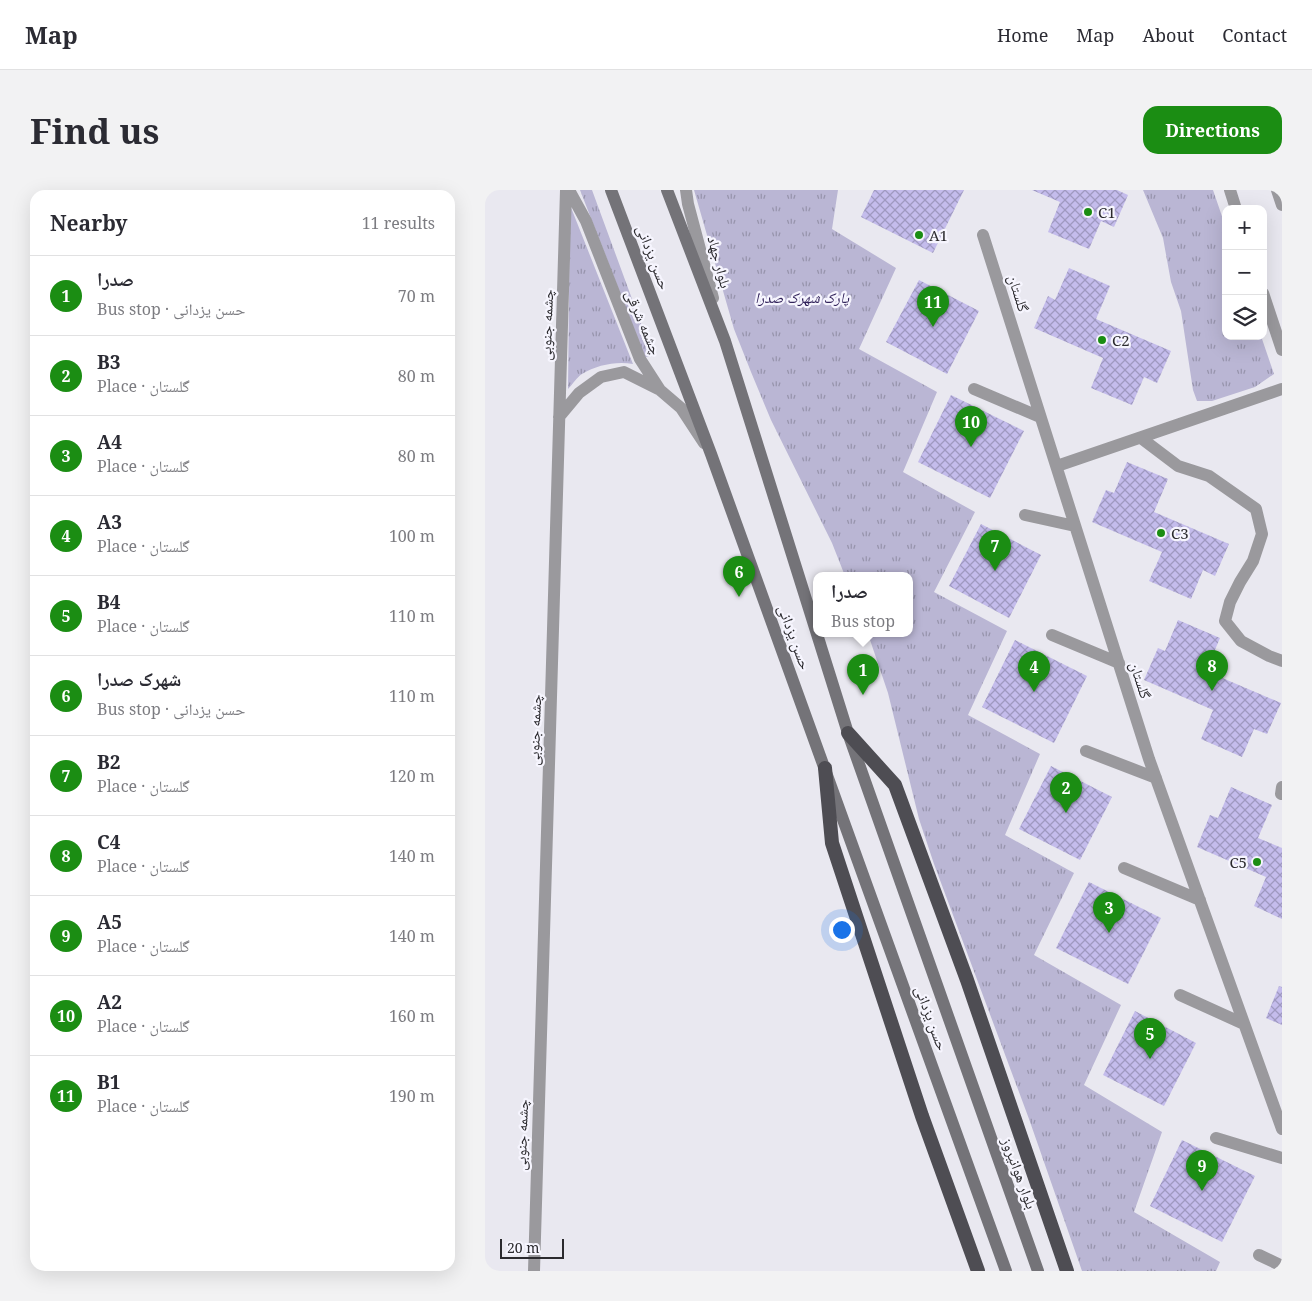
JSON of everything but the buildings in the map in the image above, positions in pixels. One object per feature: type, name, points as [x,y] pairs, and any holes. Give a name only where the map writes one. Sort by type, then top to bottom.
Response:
[{"type":"highway","points":[[848,733],[895,785],[967,980],[1067,1271]]},
{"type":"highway","points":[[825,768],[832,843],[922,1116],[978,1271]]},
{"type":"main road","name":"حسن یزدانی","points":[[611,190],[711,454],[1006,1271]]},
{"type":"main road","name":"حسن یزدانی","points":[[667,190],[725,341],[813,621]]},
{"type":"main road","name":"حسن یزدانی","points":[[818,637],[848,733],[972,1086]]},
{"type":"main road","name":"بلوار هوانیروز","points":[[972,1086],[1038,1271]]},
{"type":"street","name":"چشمه شرقی","points":[[567,190],[586,221],[640,359],[660,390],[681,408],[711,454]]},
{"type":"street","name":"چشمه جنوبی","points":[[534,1271],[567,190]]},
{"type":"street","name":"بلوار جهاد","points":[[686,190],[725,341]]},
{"type":"street","points":[[1230,190],[1235,205]]},
{"type":"street","points":[[1277,190],[1282,205]]},
{"type":"street","name":"گلستان","points":[[983,235],[1156,778],[1282,1129]]},
{"type":"street","points":[[1264,295],[1282,350]]},
{"type":"street","points":[[559,417],[579,393],[601,377],[625,372],[660,390]]},
{"type":"street","points":[[974,388],[1040,416]]},
{"type":"street","points":[[1057,466],[1282,389]]},
{"type":"street","points":[[1141,438],[1179,466],[1209,476],[1256,509],[1262,534],[1253,561],[1239,582],[1230,602],[1225,621],[1241,641],[1282,661]]},
{"type":"street","points":[[1025,515],[1075,526]]},
{"type":"street","points":[[1052,635],[1119,663]]},
{"type":"street","points":[[1086,751],[1156,778]]},
{"type":"street","points":[[1124,868],[1200,900]]},
{"type":"street","points":[[1180,995],[1244,1024]]},
{"type":"street","points":[[1216,1138],[1282,1158]]},
{"type":"street","points":[[1259,1255],[1282,1266]]},
{"type":"green space","points":[[580,190],[592,190],[653,356],[645,357]]},
{"type":"green space","name":"پارک شهرک صدرا","points":[[694,190],[838,190],[832,229],[896,268],[859,349],[937,392],[903,472],[975,512],[934,592],[1007,631],[968,715],[1040,754],[1005,835],[1074,873],[1034,955],[1121,1005],[1084,1085],[1162,1132],[1134,1212],[1220,1262],[1216,1271],[1082,1271],[1029,1119],[934,864],[919,819],[888,693],[869,637],[913,637],[913,572],[843,572],[832,543],[771,420],[734,329]]},
{"type":"green space","points":[[1143,190],[1213,190],[1222,216],[1222,340],[1262,340],[1274,374],[1255,387],[1212,401],[1197,401],[1193,390],[1181,311],[1171,282],[1163,238]]},
{"type":"green space","points":[[570,205],[633,364],[613,363],[594,368],[580,375],[568,389]]},
{"type":"place","name":"C1","points":[[1088,212]]},
{"type":"place","name":"A1","points":[[919,235]]},
{"type":"place","name":"B1","points":[[933,327]]},
{"type":"place","name":"C2","points":[[1102,340]]},
{"type":"place","name":"A2","points":[[971,447]]},
{"type":"place","name":"C3","points":[[1161,533]]},
{"type":"place","name":"B2","points":[[995,571]]},
{"type":"place","name":"شهرک صدرا","points":[[739,597]]},
{"type":"place","name":"C4","points":[[1212,691]]},
{"type":"place","name":"A3","points":[[1034,692]]},
{"type":"place","name":"صدرا","points":[[863,695]]},
{"type":"place","name":"B3","points":[[1066,813]]},
{"type":"place","name":"C5","points":[[1257,862]]},
{"type":"place","name":"A4","points":[[1109,933]]},
{"type":"place","name":"B4","points":[[1150,1059]]},
{"type":"place","name":"A5","points":[[1202,1191]]}]
